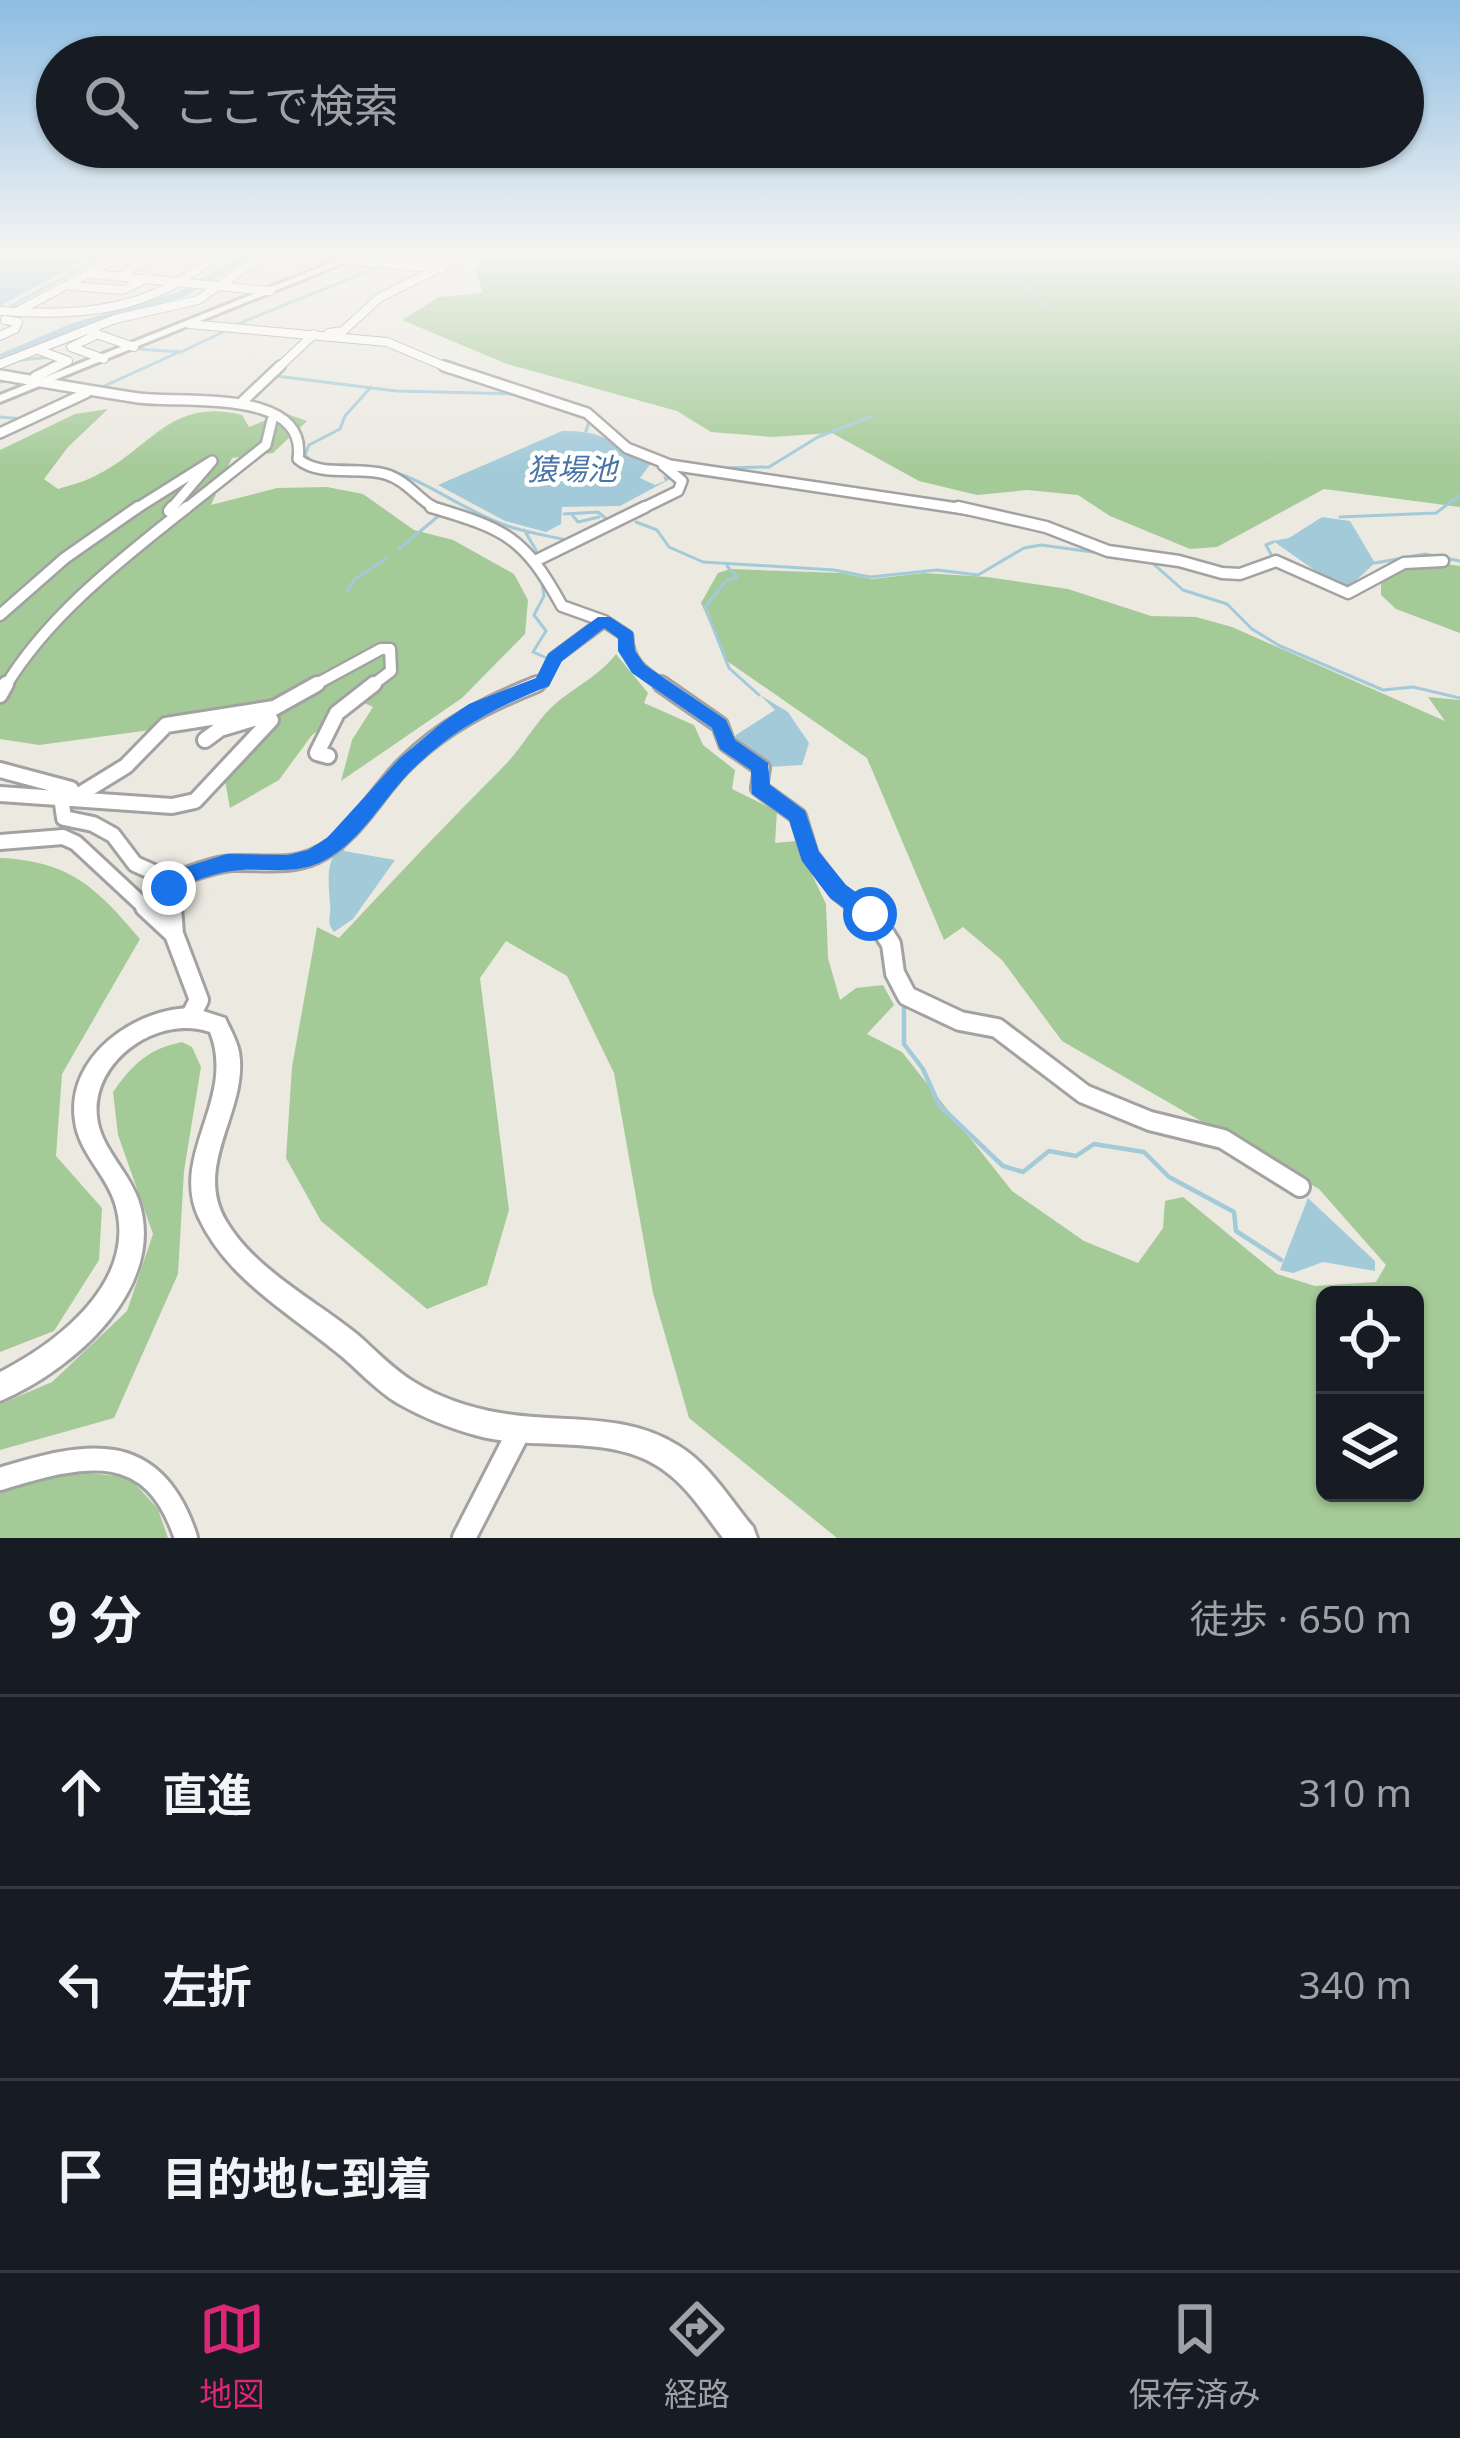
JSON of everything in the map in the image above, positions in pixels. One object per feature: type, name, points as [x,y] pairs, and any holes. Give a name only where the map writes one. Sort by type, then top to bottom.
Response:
[{"type":"street","points":[[0,364],[107,327]]},
{"type":"street","points":[[0,399],[181,327]]},
{"type":"street","points":[[217,327],[387,343],[484,383],[580,410],[620,443],[659,461],[707,472],[943,504],[1046,527],[1108,551],[1179,561],[1222,573],[1248,572],[1273,561],[1348,593],[1404,562],[1443,560]]},
{"type":"street","points":[[243,401],[314,335],[345,327]]},
{"type":"street","points":[[94,331],[134,347]]},
{"type":"street","points":[[94,331],[71,347],[104,359]]},
{"type":"street","points":[[40,380],[68,361],[41,351]]},
{"type":"street","points":[[0,375],[86,393],[243,401],[295,429],[301,440],[298,459],[308,467],[383,473],[414,487],[432,508],[459,514],[513,538],[536,557],[562,606],[604,621],[627,636],[627,651],[638,669],[720,725],[727,744],[761,768],[759,788],[798,816],[810,855],[838,892],[877,922],[891,944],[895,973],[907,996],[960,1021],[997,1028],[1084,1094],[1150,1120],[1222,1139],[1300,1187]]},
{"type":"street","points":[[0,433],[86,393]]},
{"type":"street","points":[[0,695],[16,667],[102,575],[266,445],[272,420]]},
{"type":"street","points":[[0,615],[65,558],[199,465],[212,461],[166,520]]},
{"type":"street","points":[[536,557],[614,524],[681,488],[682,481],[659,461]]},
{"type":"street","points":[[0,770],[71,789],[64,818],[93,824],[113,835],[135,864],[171,880],[227,863],[288,863],[314,857],[346,832],[406,763],[450,727],[494,700],[543,682],[554,658],[604,621]]},
{"type":"street","points":[[68,797],[126,766],[166,724],[274,708],[381,649],[390,649],[391,671],[337,713],[316,753],[328,756]]},
{"type":"street","points":[[0,794],[172,806],[195,801],[271,720],[267,715],[220,729],[205,740]]},
{"type":"street","points":[[0,842],[63,837],[76,843],[174,934]]},
{"type":"street","points":[[171,880],[174,934],[199,1000],[190,1017]]},
{"type":"street","points":[[0,1387],[33,1371],[92,1321],[131,1255],[127,1203],[86,1123],[92,1078],[116,1050],[147,1026],[190,1017],[218,1025],[230,1052],[229,1080],[204,1154],[201,1180],[202,1205],[230,1247],[411,1396],[476,1422],[519,1431],[624,1434],[672,1457],[742,1538]]},
{"type":"street","points":[[464,1538],[519,1431]]},
{"type":"street","points":[[0,1479],[53,1462],[108,1457],[140,1465],[160,1482],[176,1507],[186,1538]]},
{"type":"green space","points":[[418,327],[1460,327],[1460,507],[1324,489],[1217,547],[1190,549],[1110,516],[1078,495],[1027,490],[977,495],[919,481],[832,433],[772,437],[711,432],[677,411],[507,364]]},
{"type":"green space","points":[[108,409],[68,447],[44,479],[58,489],[91,478],[162,429],[197,413],[242,415],[249,427],[284,413],[307,421],[273,453],[232,458],[211,505],[277,488],[327,487],[363,494],[414,530],[453,540],[514,574],[528,600],[525,634],[462,698],[341,781],[352,740],[373,707],[358,700],[312,735],[279,780],[230,808],[225,781],[264,737],[247,717],[39,745],[0,739],[0,450],[75,414]]},
{"type":"green space","points":[[1425,561],[1460,566],[1460,633],[1396,609],[1381,595],[1381,581]]},
{"type":"green space","points":[[730,569],[841,573],[872,579],[924,573],[987,577],[1068,589],[1151,616],[1196,617],[1232,627],[1445,721],[1428,697],[1460,700],[1460,1538],[837,1538],[689,1418],[653,1293],[614,1073],[567,976],[506,941],[480,978],[509,1210],[487,1285],[427,1309],[321,1221],[286,1158],[292,1067],[317,927],[339,938],[506,764],[546,713],[616,654],[648,693],[644,703],[694,725],[703,745],[735,770],[732,789],[777,811],[775,843],[796,841],[826,904],[828,958],[840,1000],[856,988],[883,985],[894,1005],[867,1034],[902,1052],[1012,1191],[1084,1241],[1138,1263],[1163,1228],[1165,1201],[1183,1197],[1277,1274],[1315,1286],[1376,1282],[1386,1265],[1319,1189],[1062,1041],[1002,960],[963,927],[944,940],[867,758],[727,661],[701,603],[718,573]]},
{"type":"green space","points":[[0,858],[45,865],[80,880],[140,939],[62,1074],[56,1156],[102,1208],[99,1260],[54,1331],[0,1352]]},
{"type":"green space","points":[[182,1042],[192,1047],[201,1067],[184,1171],[178,1274],[114,1418],[0,1450],[0,1404],[52,1382],[127,1311],[153,1234],[118,1135],[113,1092],[142,1059]]},
{"type":"green space","points":[[65,1471],[129,1477],[158,1509],[168,1538],[0,1538],[0,1488]]},
{"type":"water","name":"猿場池","points":[[562,431],[600,436],[651,463],[640,478],[655,485],[665,481],[663,476],[672,478],[620,506],[562,507],[561,524],[546,532],[505,521],[438,485]]},
{"type":"water","points":[[1322,517],[1350,521],[1375,563],[1350,586],[1320,574],[1273,541],[1289,538]]},
{"type":"water","points":[[760,695],[788,712],[809,743],[802,765],[767,767],[770,762],[762,765],[731,744],[736,735],[775,710]]},
{"type":"water","points":[[346,838],[344,851],[395,860],[353,919],[334,932],[329,922],[329,869]]},
{"type":"water","points":[[1308,1198],[1375,1261],[1375,1271],[1323,1262],[1293,1273],[1280,1270]]},
{"type":"waterway","points":[[0,358],[72,327]]},
{"type":"waterway","points":[[137,349],[181,352],[225,331]]},
{"type":"waterway","points":[[100,388],[179,352]]},
{"type":"waterway","points":[[20,360],[52,357]]},
{"type":"waterway","points":[[276,376],[370,388]]},
{"type":"waterway","points":[[0,382],[11,380]]},
{"type":"waterway","points":[[314,463],[305,455],[309,445],[340,429],[345,416],[370,388]]},
{"type":"waterway","points":[[370,388],[516,394]]},
{"type":"waterway","points":[[582,415],[589,422],[586,431]]},
{"type":"waterway","points":[[0,417],[23,419]]},
{"type":"waterway","points":[[722,468],[769,467],[818,437],[870,417]]},
{"type":"waterway","points":[[328,465],[357,465],[402,475],[524,531]]},
{"type":"waterway","points":[[1340,517],[1436,513],[1460,495]]},
{"type":"waterway","points":[[564,514],[598,512],[609,521]]},
{"type":"waterway","points":[[399,549],[442,513]]},
{"type":"waterway","points":[[573,516],[578,522],[599,517]]},
{"type":"waterway","points":[[636,522],[657,530],[669,547],[703,562],[834,570],[870,577],[937,570],[978,575],[1024,548],[1041,545],[1100,553]]},
{"type":"waterway","points":[[524,531],[566,540]]},
{"type":"waterway","points":[[524,531],[536,550],[533,558]]},
{"type":"waterway","points":[[1273,542],[1266,545],[1274,560]]},
{"type":"waterway","points":[[1375,563],[1425,554],[1460,561]]},
{"type":"waterway","points":[[347,591],[354,580],[387,558]]},
{"type":"waterway","points":[[1149,560],[1183,590],[1227,604],[1252,629],[1280,646],[1383,690],[1413,687],[1460,698]]},
{"type":"waterway","points":[[727,566],[737,577],[726,581],[705,607],[729,668],[759,695]]},
{"type":"waterway","points":[[542,583],[544,596],[534,615],[546,631],[533,652],[549,659]]},
{"type":"waterway","points":[[904,1001],[904,1044],[923,1069],[939,1105],[1003,1166],[1023,1172],[1049,1151],[1076,1156],[1094,1144],[1144,1152],[1169,1177],[1234,1212],[1236,1231],[1281,1260]]},
{"type":"route","points":[[169,888],[171,880],[227,863],[288,863],[314,857],[335,844],[406,763],[450,727],[476,708],[543,682],[554,658],[604,621],[627,636],[627,651],[638,669],[720,725],[727,744],[761,768],[759,788],[798,816],[810,855],[838,892],[870,914]]}]
